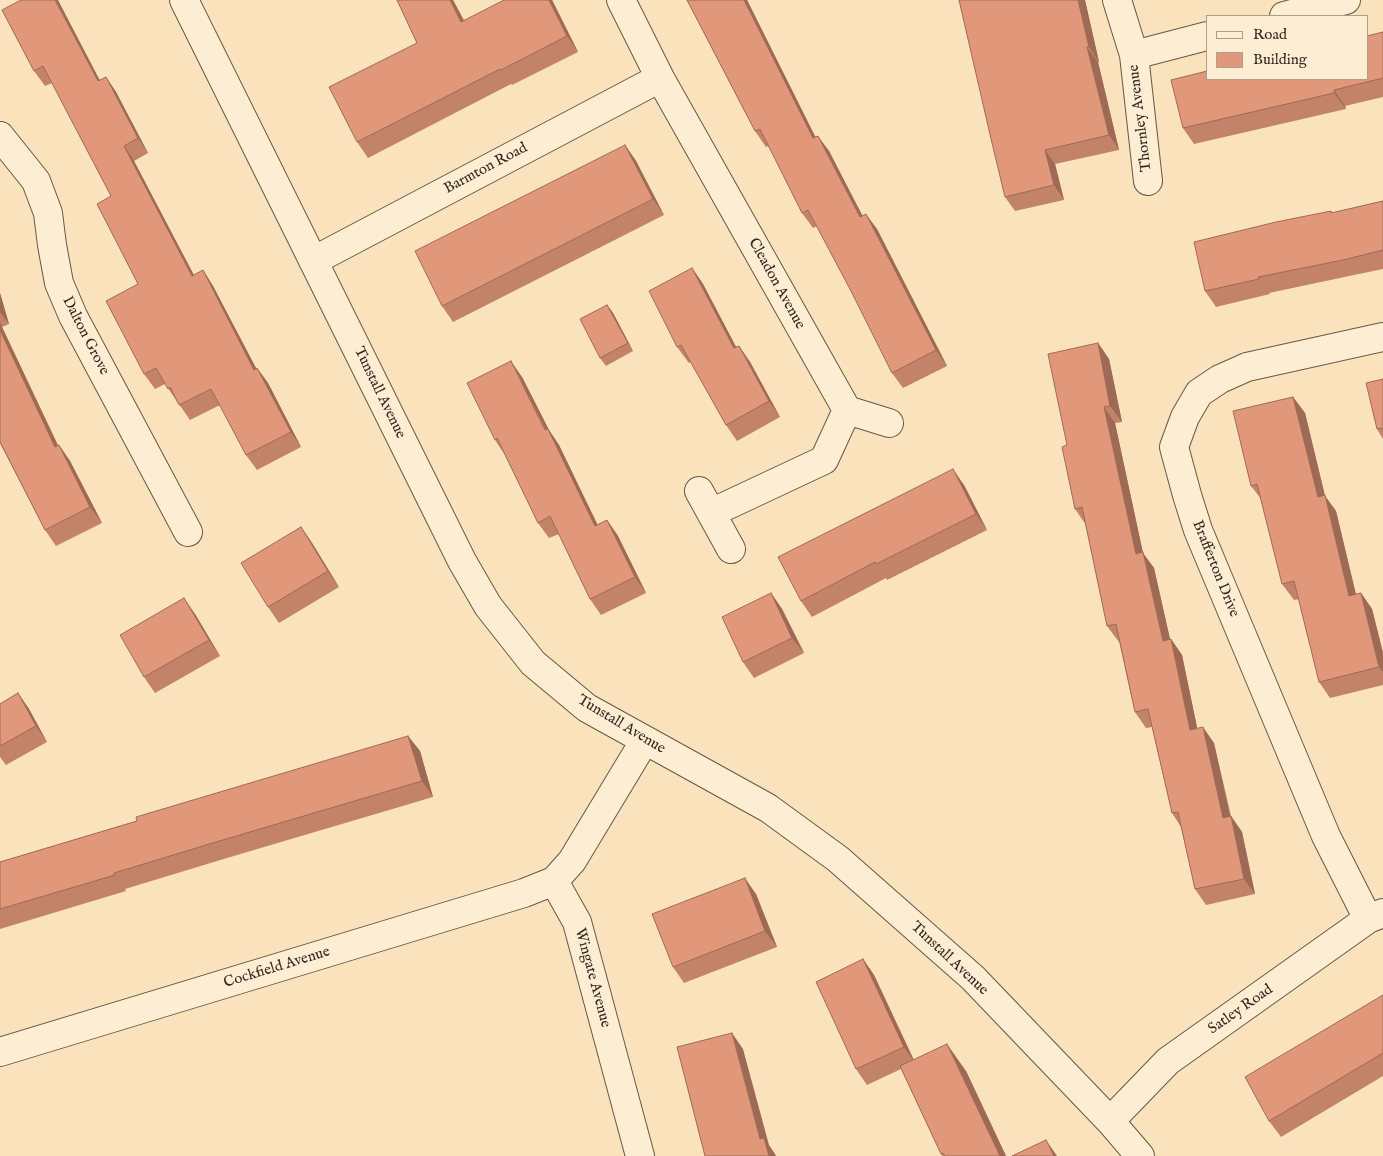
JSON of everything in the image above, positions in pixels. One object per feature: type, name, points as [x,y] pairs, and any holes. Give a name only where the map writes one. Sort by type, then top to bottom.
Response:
[{"type":"street","name":"Tunstall Avenue","points":[[184,0],[462,561],[488,606],[533,663],[587,708],[768,808],[838,859],[973,978],[1110,1121],[1140,1156]]},
{"type":"street","name":"Cleadon Avenue","points":[[621,0],[660,78],[847,410]]},
{"type":"street","name":"Thornley Avenue","points":[[1117,0],[1134,55],[1148,181]]},
{"type":"street","points":[[1288,15],[1346,0]]},
{"type":"street","name":"Thornley Avenue","points":[[1134,55],[1206,36]]},
{"type":"street","name":"Barmton Road","points":[[312,261],[660,78]]},
{"type":"street","name":"Dalton Grove","points":[[0,136],[36,181],[48,214],[59,283],[70,308],[188,532]]},
{"type":"street","name":"Brafferton Drive","points":[[1376,916],[1326,836],[1198,530],[1174,447],[1185,417],[1199,393],[1220,379],[1247,367],[1383,337]]},
{"type":"street","points":[[731,549],[705,502],[824,460],[847,410],[889,423]]},
{"type":"street","points":[[554,882],[572,862],[645,740]]},
{"type":"street","name":"Cockfield Avenue","points":[[0,1052],[524,893],[554,882]]},
{"type":"street","name":"Wingate Avenue","points":[[554,882],[577,922],[640,1156]]},
{"type":"street","name":"Satley Road","points":[[1110,1121],[1168,1061],[1376,916]]},
{"type":"building","points":[[21,0],[55,0],[98,81],[106,77],[138,138],[124,146],[192,276],[203,270],[254,370],[257,368],[291,432],[246,455],[211,389],[179,405],[170,387],[168,389],[156,368],[144,374],[106,301],[138,284],[97,204],[111,196],[43,66],[34,71],[2,10]]},
{"type":"building","points":[[397,0],[450,0],[461,22],[504,0],[549,0],[567,36],[357,142],[329,87],[417,43]]},
{"type":"building","points":[[687,0],[744,0],[813,138],[818,136],[860,217],[866,214],[936,350],[892,373],[808,210],[802,213],[760,129],[755,131]]},
{"type":"building","points":[[959,0],[1078,0],[1089,47],[1087,47],[1109,135],[1045,150],[1054,185],[1005,197]]},
{"type":"building","points":[[1383,32],[1383,78],[1334,90],[1334,93],[1183,128],[1171,80],[1206,71],[1206,80],[1368,80],[1368,36]]},
{"type":"building","points":[[625,145],[653,199],[442,306],[415,251]]},
{"type":"building","points":[[1383,201],[1383,250],[1258,277],[1259,279],[1205,291],[1194,242],[1276,222],[1331,211],[1331,213]]},
{"type":"building","points":[[692,268],[734,348],[739,346],[769,401],[726,425],[681,345],[677,347],[649,291]]},
{"type":"building","points":[[607,305],[628,343],[600,358],[580,319]]},
{"type":"building","points":[[0,330],[55,447],[59,445],[90,507],[45,530],[0,442]]},
{"type":"building","points":[[1098,343],[1110,406],[1104,407],[1136,554],[1143,552],[1163,641],[1171,639],[1190,730],[1203,727],[1223,818],[1231,816],[1244,879],[1195,889],[1178,812],[1172,813],[1148,709],[1135,712],[1116,624],[1107,626],[1082,507],[1075,509],[1062,447],[1067,445],[1048,354]]},
{"type":"building","points":[[511,361],[545,430],[548,429],[595,526],[607,520],[635,577],[590,599],[550,516],[538,523],[497,438],[495,440],[467,383]]},
{"type":"building","points":[[1383,379],[1383,428],[1377,429],[1366,383]]},
{"type":"building","points":[[1293,397],[1318,497],[1325,495],[1349,596],[1361,593],[1379,667],[1319,682],[1294,581],[1282,584],[1257,484],[1251,486],[1233,411]]},
{"type":"building","points":[[953,469],[976,514],[876,564],[875,562],[801,601],[778,557]]},
{"type":"building","points":[[301,527],[328,571],[268,607],[241,563]]},
{"type":"building","points":[[771,593],[792,638],[743,662],[722,617]]},
{"type":"building","points":[[184,598],[209,640],[144,677],[120,635]]},
{"type":"building","points":[[18,693],[36,726],[0,746],[0,704]]},
{"type":"building","points":[[408,736],[422,781],[0,909],[0,862],[137,821],[136,817]]},
{"type":"building","points":[[745,878],[765,931],[673,967],[652,914]]},
{"type":"building","points":[[863,959],[904,1047],[856,1069],[816,982]]},
{"type":"building","points":[[1383,995],[1383,1053],[1269,1121],[1245,1077]]},
{"type":"building","points":[[732,1033],[760,1139],[764,1138],[769,1156],[705,1156],[677,1047]]},
{"type":"building","points":[[947,1044],[1000,1156],[945,1156],[943,1153],[941,1154],[900,1066]]},
{"type":"building","points":[[1046,1140],[1054,1156],[1012,1156]]}]
